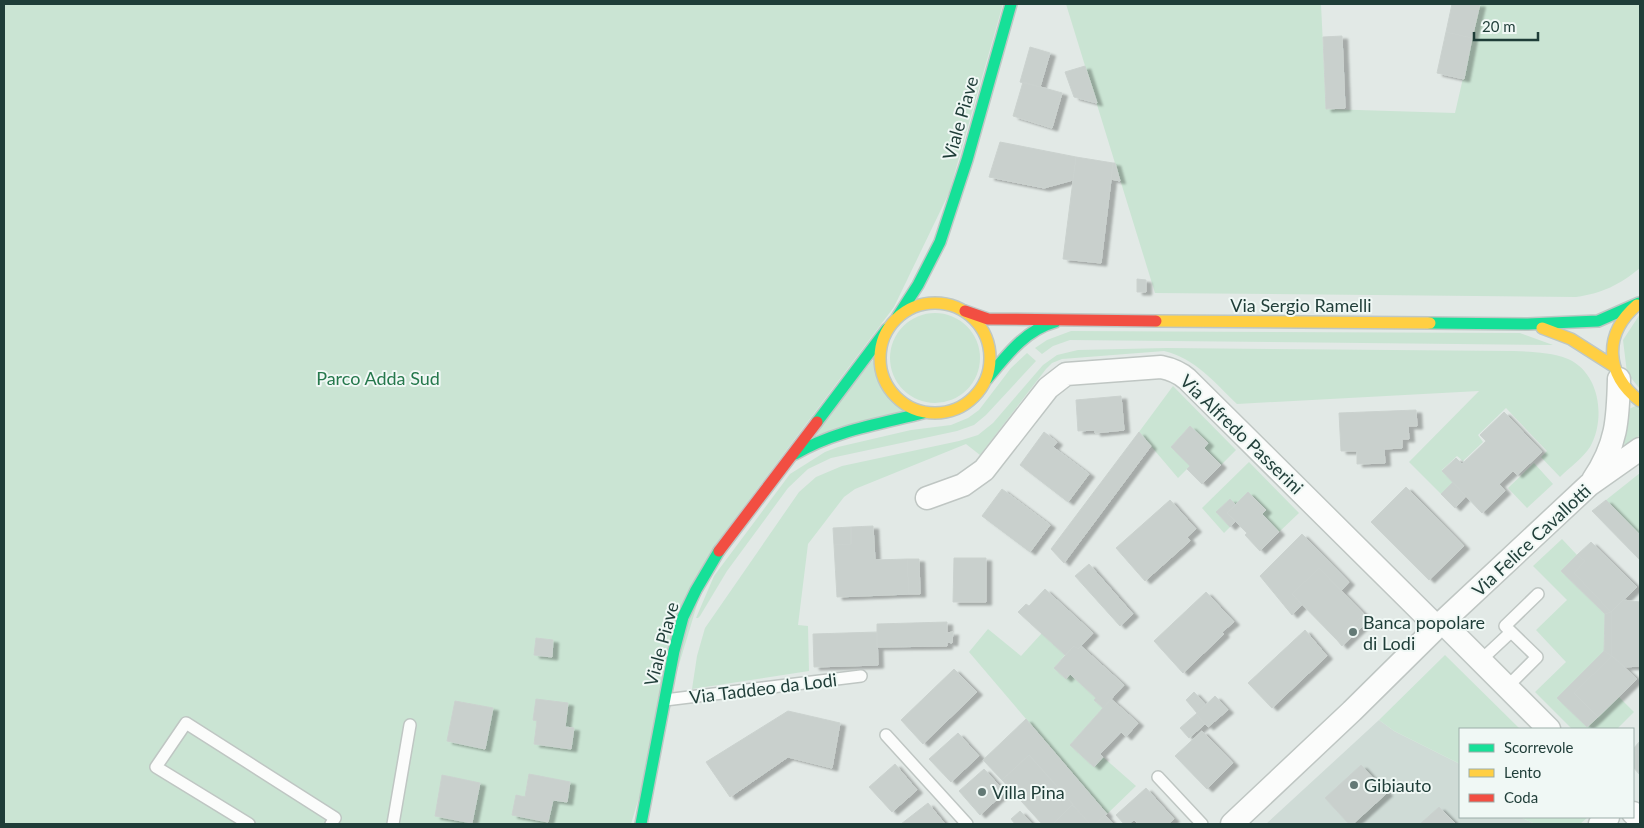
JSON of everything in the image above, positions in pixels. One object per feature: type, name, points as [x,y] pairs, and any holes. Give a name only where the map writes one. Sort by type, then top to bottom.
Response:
[{"type":"street","name":"Viale Piave","points":[[939,271],[938,254],[940,242],[964,169],[1011,4]]},
{"type":"street","name":"Viale Piave","points":[[640,824],[679,631],[696,590],[724,544],[898,316],[918,285],[940,242]]},
{"type":"street","points":[[947,292],[961,309],[979,324],[988,341],[991,360],[987,379]]},
{"type":"street","name":"Viale Piave","points":[[898,316],[911,307],[926,303],[941,303],[961,309]]},
{"type":"street","points":[[1590,485],[1605,460],[1618,419],[1617,373],[1612,350],[1614,337],[1619,325],[1639,303]]},
{"type":"street","name":"Via Sergio Ramelli","points":[[961,309],[988,319],[1528,324],[1598,321],[1639,303]]},
{"type":"street","name":"Via Sergio Ramelli","points":[[987,379],[1034,330],[1052,322],[1074,321]]},
{"type":"street","name":"Via Sergio Ramelli","points":[[1528,324],[1564,335],[1617,373]]},
{"type":"street","name":"Viale Piave","points":[[887,329],[880,345],[879,363],[883,380],[893,395],[907,406],[923,413]]},
{"type":"street","name":"Via Alfredo Passerini","points":[[926,498],[963,485],[984,470],[1048,388],[1066,374],[1161,367],[1170,369],[1180,373],[1187,379],[1439,625],[1481,660],[1548,728]]},
{"type":"street","points":[[1617,373],[1629,392],[1640,401]]},
{"type":"street","name":"Viale Piave","points":[[780,469],[794,454],[817,442],[923,413],[943,413],[961,407],[976,395],[987,379]]},
{"type":"street","name":"Via Felice Cavallotti","points":[[1232,824],[1352,711],[1439,625],[1590,485],[1640,450]]},
{"type":"lane","points":[[1507,686],[1537,657],[1505,626],[1538,594]]},
{"type":"lane","points":[[1481,660],[1511,632]]},
{"type":"lane","name":"Via Taddeo da Lodi","points":[[665,700],[861,676]]},
{"type":"lane","points":[[249,824],[156,767],[186,723],[335,818],[331,824]]},
{"type":"lane","points":[[393,824],[410,725]]},
{"type":"lane","points":[[886,735],[967,824]]},
{"type":"lane","points":[[1158,777],[1202,824]]},
{"type":"shaded area","points":[[1379,720],[1394,731],[1459,764],[1459,818],[1522,818],[1535,824],[1266,824]]},
{"type":"green space","name":"Parco Adda Sud","points":[[4,4],[1003,4],[949,193],[894,307],[715,545],[631,824],[4,824]]},
{"type":"green space","points":[[1066,4],[1321,4],[1326,109],[1455,113],[1480,4],[1640,4],[1640,268],[1610,287],[1576,297],[1155,293]]},
{"type":"green space","points":[[926,313],[944,313],[960,320],[973,333],[980,349],[980,367],[973,383],[960,396],[944,403],[926,403],[910,396],[897,383],[890,367],[890,349],[897,333],[910,320]]},
{"type":"green space","points":[[1640,314],[1640,389],[1627,373],[1623,340]]},
{"type":"green space","points":[[1071,331],[1520,333],[1553,345],[1070,340],[1053,346],[1042,354],[1035,348],[1047,340]]},
{"type":"green space","points":[[1167,348],[1514,351],[1548,354],[1568,359],[1579,366],[1587,375],[1597,398],[1598,423],[1590,447],[1560,477],[1541,457],[1547,451],[1506,408],[1478,435],[1483,442],[1463,461],[1457,456],[1442,470],[1453,482],[1441,494],[1409,462],[1479,391],[1237,404],[1195,365],[1175,354],[1164,351],[1062,359],[1052,363],[1046,369],[980,455],[966,444],[855,489],[844,497],[808,544],[798,625],[808,626],[809,671],[692,689],[697,656],[705,628],[799,492],[816,477],[842,466],[959,441],[978,435],[993,423],[1043,365],[1057,355],[1078,350]]},
{"type":"green space","points":[[1027,353],[1036,361],[986,415],[974,425],[957,431],[831,458],[808,469],[788,488],[727,571],[700,616],[696,618],[714,576],[790,474],[825,452],[838,447],[911,430],[951,425],[968,418],[979,410],[1011,368]]},
{"type":"green space","points":[[873,360],[874,369],[883,390],[905,412],[810,437]]},
{"type":"green space","points":[[1173,386],[1236,450],[1221,465],[1204,448],[1208,443],[1190,426],[1171,447],[1190,466],[1178,478],[1139,432]]},
{"type":"green space","points":[[1640,404],[1640,435],[1625,446],[1629,409]]},
{"type":"green space","points":[[1249,462],[1299,513],[1279,532],[1262,514],[1236,505],[1230,499],[1216,512],[1230,527],[1224,533],[1202,508]]},
{"type":"green space","points":[[1534,463],[1553,484],[1527,508],[1508,488]]},
{"type":"green space","points":[[1640,473],[1640,535],[1606,500]]},
{"type":"green space","points":[[1562,539],[1577,555],[1561,571],[1605,614],[1604,651],[1558,698],[1587,727],[1619,697],[1634,712],[1618,728],[1571,728],[1535,692],[1566,662],[1536,630],[1567,600],[1533,566]]},
{"type":"green space","points":[[988,629],[1021,656],[1042,633],[1065,655],[1054,668],[1065,678],[1070,674],[1096,698],[1094,700],[1103,708],[1070,745],[1094,767],[1103,757],[1136,786],[1107,814],[969,652]]},
{"type":"green space","points":[[1445,655],[1519,728],[1459,728],[1459,764],[1394,731],[1379,720]]},
{"type":"green space","points":[[1522,818],[1587,818],[1580,824],[1535,824]]},
{"type":"building","points":[[1452,4],[1480,4],[1472,38],[1446,32]]},
{"type":"building","points":[[1446,32],[1472,38],[1464,79],[1437,73]]},
{"type":"building","points":[[1342,36],[1345,108],[1326,109],[1323,37]]},
{"type":"building","points":[[1030,47],[1050,53],[1040,87],[1020,82]]},
{"type":"building","points":[[1085,66],[1097,103],[1074,97],[1065,72]]},
{"type":"building","points":[[1023,82],[1062,93],[1052,128],[1013,116]]},
{"type":"building","points":[[1000,142],[1076,157],[1073,180],[1044,188],[989,177]]},
{"type":"building","points":[[1076,157],[1113,163],[1101,263],[1063,259]]},
{"type":"building","points":[[1113,163],[1115,163],[1120,181],[1111,179]]},
{"type":"building","points":[[1137,279],[1146,280],[1146,292],[1137,292]]},
{"type":"building","points":[[1121,396],[1124,430],[1095,433],[1095,430],[1078,431],[1076,400]]},
{"type":"building","points":[[1416,410],[1417,426],[1408,426],[1409,439],[1402,439],[1402,448],[1384,449],[1385,463],[1357,464],[1357,451],[1341,451],[1339,413]]},
{"type":"building","points":[[1504,412],[1542,452],[1517,475],[1513,471],[1499,484],[1505,491],[1482,513],[1442,471],[1456,458],[1462,464],[1486,441],[1480,435]]},
{"type":"building","points":[[1190,426],[1208,443],[1204,448],[1221,465],[1202,484],[1187,469],[1190,466],[1171,447]]},
{"type":"building","points":[[1044,432],[1057,442],[1053,447],[1089,474],[1068,502],[1020,465]]},
{"type":"building","points":[[1139,432],[1151,446],[1064,563],[1051,549]]},
{"type":"building","points":[[1453,482],[1466,496],[1455,508],[1441,494]]},
{"type":"building","points":[[1406,487],[1464,546],[1429,580],[1371,522]]},
{"type":"building","points":[[1002,489],[1050,525],[1030,552],[982,516]]},
{"type":"building","points":[[1248,492],[1266,510],[1262,514],[1279,532],[1260,551],[1245,535],[1247,533],[1227,513]]},
{"type":"building","points":[[1230,499],[1236,505],[1227,513],[1236,521],[1230,527],[1216,512]]},
{"type":"building","points":[[1170,500],[1196,529],[1187,537],[1190,541],[1145,581],[1116,548]]},
{"type":"building","points":[[1606,500],[1640,535],[1640,560],[1592,511]]},
{"type":"building","points":[[873,526],[875,560],[907,559],[909,594],[837,597],[834,545],[851,544],[851,527]]},
{"type":"building","points":[[851,527],[851,544],[834,545],[833,528]]},
{"type":"building","points":[[1302,534],[1349,582],[1341,591],[1319,568],[1292,594],[1302,605],[1292,615],[1260,576]]},
{"type":"building","points":[[1591,542],[1637,587],[1611,612],[1574,573],[1585,561],[1577,555]]},
{"type":"building","points":[[1577,555],[1585,561],[1574,573],[1611,612],[1605,614],[1561,571]]},
{"type":"building","points":[[954,558],[986,558],[986,602],[953,602]]},
{"type":"building","points":[[907,559],[919,559],[920,594],[909,594]]},
{"type":"building","points":[[1089,564],[1133,614],[1120,626],[1075,576]]},
{"type":"building","points":[[1319,568],[1364,614],[1337,640],[1292,594]]},
{"type":"building","points":[[1045,589],[1093,633],[1078,649],[1074,646],[1065,655],[1018,612],[1026,604],[1029,606]]},
{"type":"building","points":[[1206,592],[1234,622],[1183,673],[1154,641]]},
{"type":"building","points":[[1623,600],[1640,602],[1640,666],[1625,667],[1612,656],[1611,612]]},
{"type":"building","points":[[1611,612],[1612,656],[1604,651],[1605,614]]},
{"type":"building","points":[[1364,614],[1369,620],[1342,646],[1337,640]]},
{"type":"building","points":[[947,622],[947,633],[953,632],[952,643],[947,642],[947,646],[877,647],[877,624]]},
{"type":"building","points":[[1305,630],[1327,656],[1272,708],[1248,683]]},
{"type":"building","points":[[877,632],[878,665],[814,667],[813,634]]},
{"type":"building","points":[[536,638],[553,640],[552,657],[534,655]]},
{"type":"building","points":[[1074,646],[1078,649],[1081,646],[1124,685],[1103,708],[1094,700],[1096,698],[1070,674],[1066,679],[1054,668]]},
{"type":"building","points":[[1604,651],[1612,656],[1574,693],[1598,717],[1587,727],[1557,698]]},
{"type":"building","points":[[1612,656],[1637,679],[1598,717],[1574,693]]},
{"type":"building","points":[[954,669],[977,692],[923,744],[901,720]]},
{"type":"building","points":[[1194,692],[1206,705],[1197,713],[1186,700]]},
{"type":"building","points":[[1215,696],[1228,710],[1208,727],[1196,714]]},
{"type":"building","points":[[536,699],[568,703],[565,727],[574,728],[571,749],[534,744],[537,721],[533,720]]},
{"type":"building","points":[[1111,699],[1138,723],[1126,737],[1121,732],[1100,754],[1103,757],[1094,767],[1070,745]]},
{"type":"building","points":[[455,701],[493,708],[485,749],[447,741]]},
{"type":"building","points":[[788,711],[840,723],[832,768],[788,757],[730,797],[706,762]]},
{"type":"building","points":[[1196,714],[1205,724],[1189,738],[1180,728]]},
{"type":"building","points":[[1026,719],[1107,814],[1095,824],[1090,824],[1029,755],[1002,780],[983,760]]},
{"type":"building","points":[[1202,731],[1233,763],[1207,789],[1175,756]]},
{"type":"building","points":[[958,733],[979,756],[951,782],[929,759]]},
{"type":"building","points":[[1640,741],[1640,757],[1634,750]]},
{"type":"building","points":[[1634,750],[1640,757],[1640,775],[1634,768]]},
{"type":"building","points":[[1029,755],[1073,804],[1053,824],[1042,824],[1002,780]]},
{"type":"building","points":[[895,764],[917,790],[892,812],[869,787]]},
{"type":"building","points":[[1361,765],[1387,793],[1353,824],[1349,824],[1325,798]]},
{"type":"building","name":"Villa Pina","points":[[984,769],[1005,792],[980,815],[959,791]]},
{"type":"building","points":[[529,774],[570,782],[567,802],[553,800],[548,822],[512,815],[516,795],[525,797]]},
{"type":"building","points":[[442,775],[480,783],[472,823],[435,816]]},
{"type":"building","points":[[1146,788],[1174,819],[1168,824],[1138,824],[1134,820],[1124,824],[1116,815]]},
{"type":"building","points":[[928,803],[945,824],[901,824]]},
{"type":"building","points":[[1072,805],[1090,824],[1053,824]]},
{"type":"building","points":[[1439,807],[1456,824],[1420,824]]},
{"type":"building","points":[[1020,811],[1032,824],[1015,824],[1011,819]]},
{"type":"building","points":[[1105,815],[1113,824],[1095,824]]},
{"type":"traffic: fast","points":[[898,316],[918,285],[940,242],[967,160],[1011,4]]},
{"type":"traffic: fast","points":[[1430,323],[1528,324],[1598,321],[1639,303]]},
{"type":"traffic: fast","points":[[987,379],[1025,337],[1055,322]]},
{"type":"traffic: fast","points":[[817,422],[887,329]]},
{"type":"traffic: fast","points":[[795,454],[825,439],[923,413]]},
{"type":"traffic: fast","points":[[641,824],[674,651],[683,617],[696,590],[719,551]]},
{"type":"traffic: slow","points":[[935,303],[956,307],[974,319],[986,337],[990,358],[986,379],[974,397],[956,409],[935,413],[914,409],[896,397],[884,379],[880,358],[884,337],[896,319],[914,307],[935,303]]},
{"type":"traffic: slow","points":[[1637,305],[1618,328],[1613,354],[1620,379],[1640,401]]},
{"type":"traffic: slow","points":[[1156,321],[1430,323]]},
{"type":"traffic: slow","points":[[1542,328],[1571,339],[1615,367]]},
{"type":"traffic: jam","points":[[965,311],[988,319],[1156,321]]},
{"type":"traffic: jam","points":[[719,551],[817,422]]},
{"type":"place","name":"Banca popolare di Lodi","points":[[1353,632]]},
{"type":"place","name":"Gibiauto","points":[[1354,785]]},
{"type":"place","name":"Villa Pina","points":[[982,792]]}]
